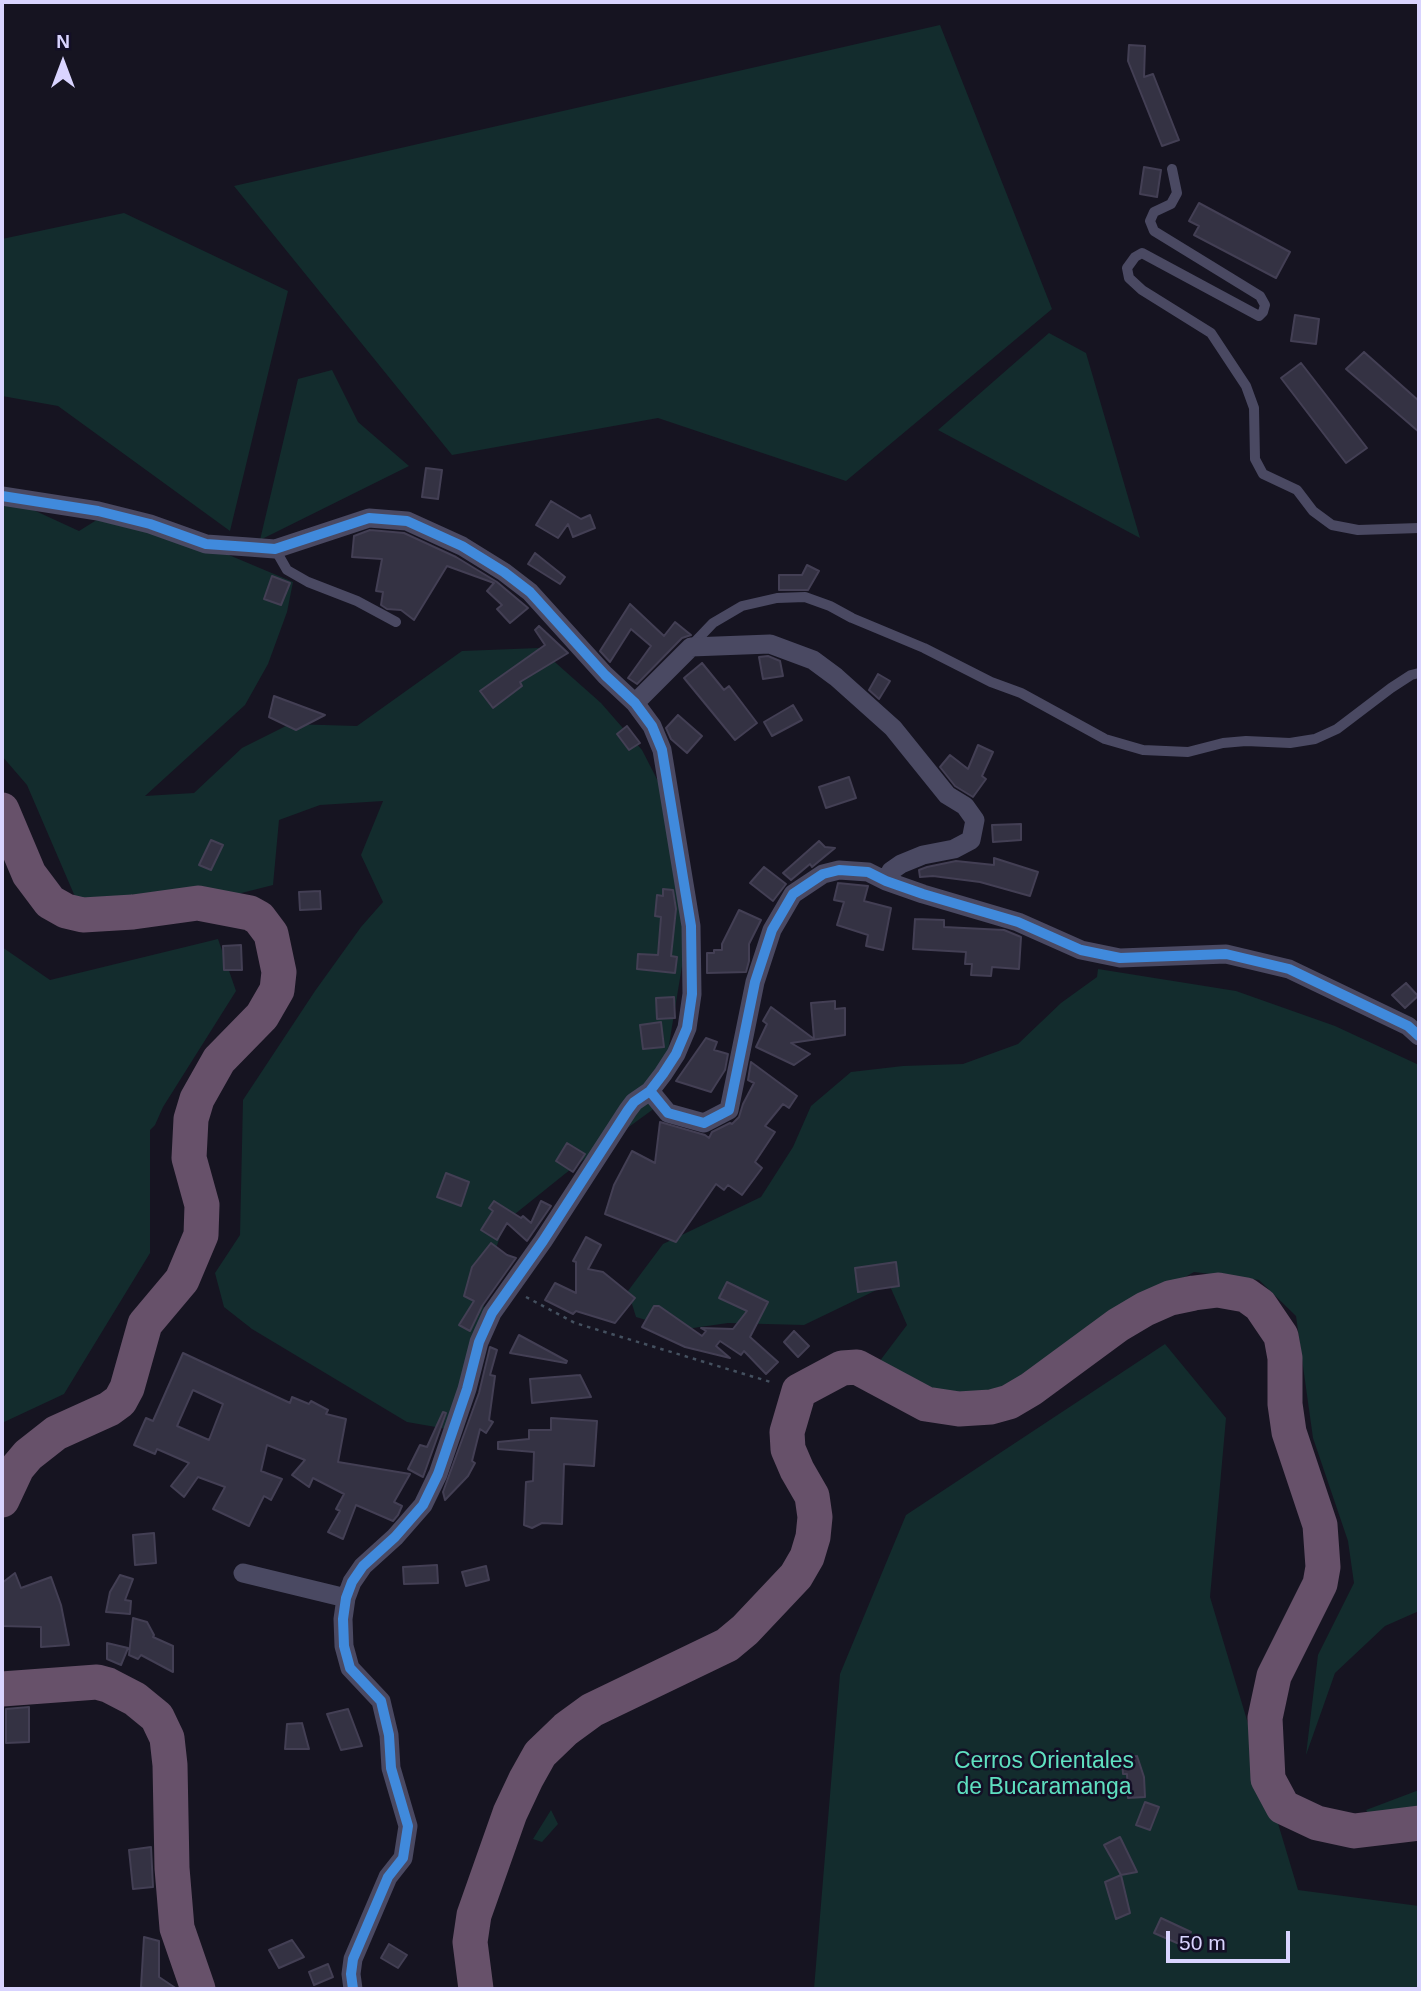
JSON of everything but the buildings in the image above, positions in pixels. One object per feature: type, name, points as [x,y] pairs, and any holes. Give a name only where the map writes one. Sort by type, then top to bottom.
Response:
[{"type":"highway","points":[[2,810],[29,874],[50,902],[66,911],[83,915],[133,912],[198,903],[250,913],[259,918],[271,934],[279,972],[277,990],[262,1016],[219,1060],[198,1099],[191,1119],[189,1158],[202,1205],[201,1235],[182,1280],[145,1324],[127,1388],[120,1401],[109,1409],[56,1433],[28,1455],[17,1468],[2,1500]]},
{"type":"highway","points":[[476,1989],[470,1941],[474,1915],[510,1813],[541,1754],[566,1729],[592,1710],[727,1645],[745,1630],[796,1576],[807,1557],[815,1517],[812,1496],[788,1449],[787,1432],[799,1391],[842,1368],[857,1367],[926,1404],[959,1409],[991,1407],[1009,1402],[1031,1389],[1118,1325],[1170,1297],[1218,1290],[1245,1295],[1260,1305],[1281,1336],[1286,1358],[1289,1432],[1320,1525],[1323,1567],[1320,1584],[1274,1676],[1265,1718],[1268,1779],[1283,1807],[1317,1823],[1354,1831],[1419,1823]]},
{"type":"highway","points":[[2,1689],[97,1682],[135,1699],[157,1717],[167,1738],[170,1765],[172,1868],[177,1928],[198,1989]]},
{"type":"street","points":[[2,496],[98,510],[150,524],[206,544],[275,549],[369,518],[407,521],[462,546],[530,592],[605,675],[635,703],[652,726],[662,750],[691,926],[692,994],[687,1028],[676,1054],[650,1091],[634,1102],[628,1110],[511,1289],[492,1313],[479,1342],[467,1389],[442,1462],[423,1504],[395,1537],[363,1566],[352,1582],[346,1598],[343,1619],[344,1646],[350,1668],[381,1701],[391,1768],[408,1826],[403,1858],[388,1877],[353,1959],[353,1989]]},
{"type":"street","points":[[635,703],[691,647],[770,644],[813,660],[893,728],[947,795],[965,806],[975,820],[971,840],[954,849],[923,855],[901,864],[891,871],[886,881]]},
{"type":"street","points":[[650,1091],[668,1113],[704,1122],[729,1110],[755,982],[772,930],[793,894],[823,874],[839,870],[868,872],[886,881],[1018,922],[1082,950],[1120,958],[1226,954],[1289,969],[1408,1027],[1419,1036]]},
{"type":"street","points":[[243,1573],[346,1598]]},
{"type":"lane","points":[[1172,169],[1177,193],[1171,204],[1154,212],[1150,221],[1154,231],[1260,296],[1265,305],[1263,312],[1259,316],[1142,253],[1127,268],[1129,278],[1142,290],[1211,333],[1246,386],[1254,408],[1255,459],[1263,474],[1297,490],[1312,511],[1332,525],[1358,530],[1419,528]]},
{"type":"lane","points":[[275,549],[287,570],[308,582],[357,601],[396,622]]},
{"type":"lane","points":[[691,647],[713,623],[742,606],[776,598],[805,597],[924,648],[991,682],[1021,693],[1105,739],[1143,750],[1188,751],[1223,743],[1290,743],[1315,739],[1337,729],[1411,674],[1419,673]]},
{"type":"path","points":[[511,1289],[575,1324],[740,1371],[799,1391]]},
{"type":"green space","points":[[940,25],[1052,309],[846,481],[658,418],[452,455],[234,186]]},
{"type":"green space","points":[[124,213],[288,291],[230,531],[58,406],[2,396],[2,239]]},
{"type":"green space","points":[[1049,333],[1086,353],[1140,538],[938,430]]},
{"type":"green space","points":[[332,370],[358,422],[409,466],[260,540],[298,379]]},
{"type":"green space","points":[[3,496],[79,531],[111,511],[153,523],[293,582],[287,612],[268,664],[245,705],[145,796],[194,793],[242,748],[290,724],[357,726],[462,651],[539,648],[601,703],[642,750],[678,820],[685,948],[659,1105],[571,1169],[505,1222],[491,1263],[480,1330],[453,1430],[407,1422],[252,1329],[224,1307],[215,1273],[240,1235],[243,1100],[315,991],[361,927],[383,902],[361,855],[383,801],[320,805],[279,820],[273,885],[143,918],[76,899],[27,785],[2,756]]},
{"type":"green space","points":[[218,939],[236,991],[150,1130],[150,1253],[64,1394],[2,1423],[2,947],[50,980]]},
{"type":"green space","points":[[1098,969],[1236,991],[1335,1026],[1419,1065],[1419,1611],[1385,1626],[1335,1673],[1306,1755],[1318,1655],[1354,1583],[1348,1541],[1313,1438],[1296,1316],[1259,1280],[1194,1272],[1166,1288],[1011,1398],[950,1404],[876,1366],[907,1325],[889,1284],[804,1325],[728,1323],[679,1330],[636,1317],[628,1291],[663,1244],[761,1197],[793,1147],[811,1106],[851,1072],[903,1066],[963,1064],[1018,1044],[1061,1003],[1097,977]]},
{"type":"green space","name":"Cerros Orientales de Bucaramanga","points":[[1165,1344],[1226,1418],[1210,1597],[1298,1890],[1419,1906],[1419,1989],[814,1989],[840,1674],[906,1515]]},
{"type":"green space","points":[[1419,1790],[1419,1820],[1379,1833],[1366,1810]]},
{"type":"green space","points":[[551,1810],[558,1824],[542,1842],[533,1839]]},
{"type":"cycle path","points":[[2,496],[98,511],[150,524],[206,544],[275,549],[369,518],[407,521],[462,546],[530,592],[605,675],[635,703],[652,726],[662,750],[691,926],[692,994],[687,1028],[676,1054],[663,1074],[650,1091],[634,1102],[628,1110],[543,1241],[492,1313],[479,1342],[467,1389],[438,1474],[423,1505],[395,1537],[363,1566],[352,1582],[346,1598],[343,1619],[344,1646],[350,1668],[381,1701],[389,1735],[391,1768],[408,1826],[403,1858],[388,1877],[353,1959],[353,1989]]},
{"type":"cycle path","points":[[650,1091],[668,1113],[704,1123],[729,1110],[755,982],[772,930],[793,894],[823,874],[839,870],[868,872],[923,894],[1018,922],[1081,950],[1120,958],[1226,954],[1289,969],[1408,1026],[1419,1036]]}]
